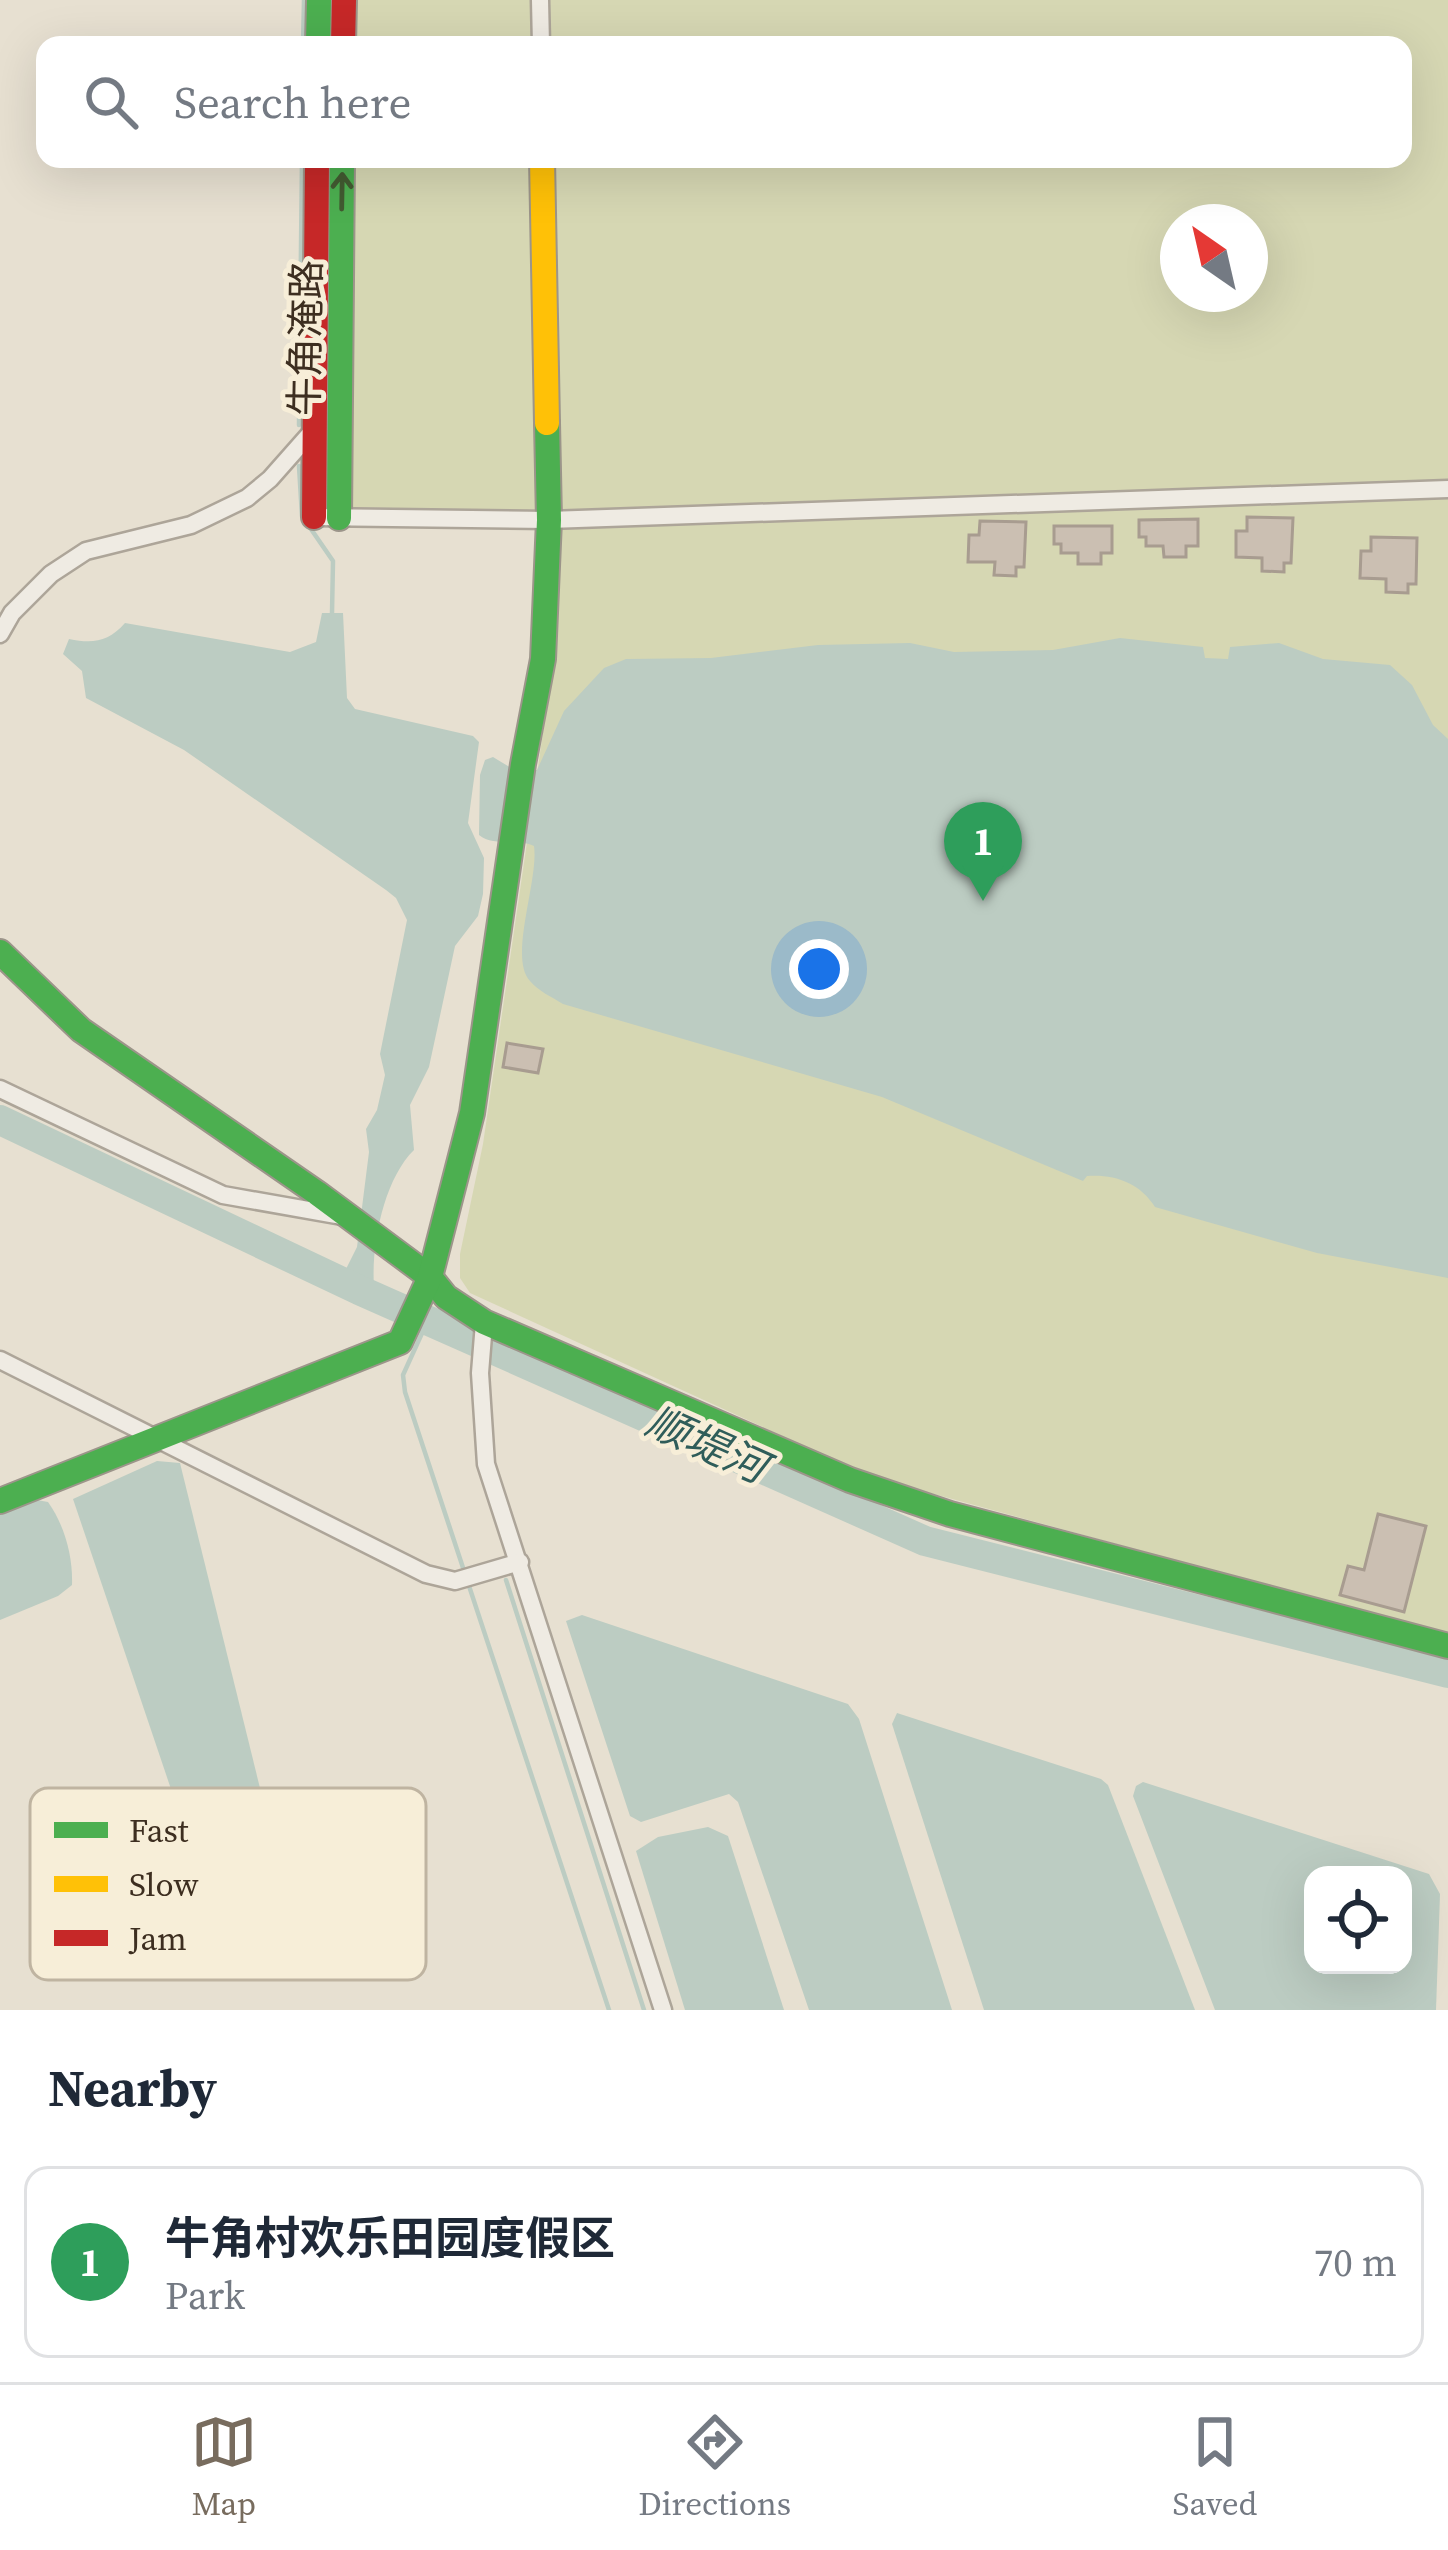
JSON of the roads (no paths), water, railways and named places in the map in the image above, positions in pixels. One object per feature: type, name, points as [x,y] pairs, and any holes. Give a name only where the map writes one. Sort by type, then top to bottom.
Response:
[{"type":"street","points":[[319,0],[319,36]]},
{"type":"street","points":[[343,36],[344,0]]},
{"type":"street","points":[[540,0],[541,36]]},
{"type":"street","name":"牛角淹路","points":[[317,168],[314,428],[326,518]]},
{"type":"street","name":"牛角淹路","points":[[326,518],[340,407],[342,168]]},
{"type":"street","points":[[0,1501],[400,1342],[427,1285],[472,1113],[543,659],[548,520],[542,168]]},
{"type":"street","points":[[0,634],[12,613],[51,574],[86,551],[191,525],[247,498],[340,407]]},
{"type":"street","points":[[326,518],[548,520],[1448,489]]},
{"type":"street","points":[[0,952],[81,1030],[349,1217],[427,1285],[484,1322],[850,1480],[930,1508],[1448,1646]]},
{"type":"street","points":[[0,1089],[223,1195],[349,1217]]},
{"type":"street","points":[[484,1322],[480,1373],[486,1464],[662,2010]]},
{"type":"street","points":[[0,1360],[426,1574],[464,1579],[520,1562]]},
{"type":"waterway","points":[[303,36],[304,0]]},
{"type":"waterway","points":[[299,425],[302,168]]},
{"type":"waterway","points":[[299,466],[302,516],[333,561],[332,613]]},
{"type":"waterway","name":"顺堤河","points":[[0,1120],[359,1290],[925,1541],[1448,1673]]},
{"type":"waterway","points":[[428,1320],[403,1375],[405,1392],[609,2010]]},
{"type":"waterway","points":[[506,1580],[644,2010]]},
{"type":"place","name":"牛角村欢乐田园度假区","points":[[983,901]]}]
